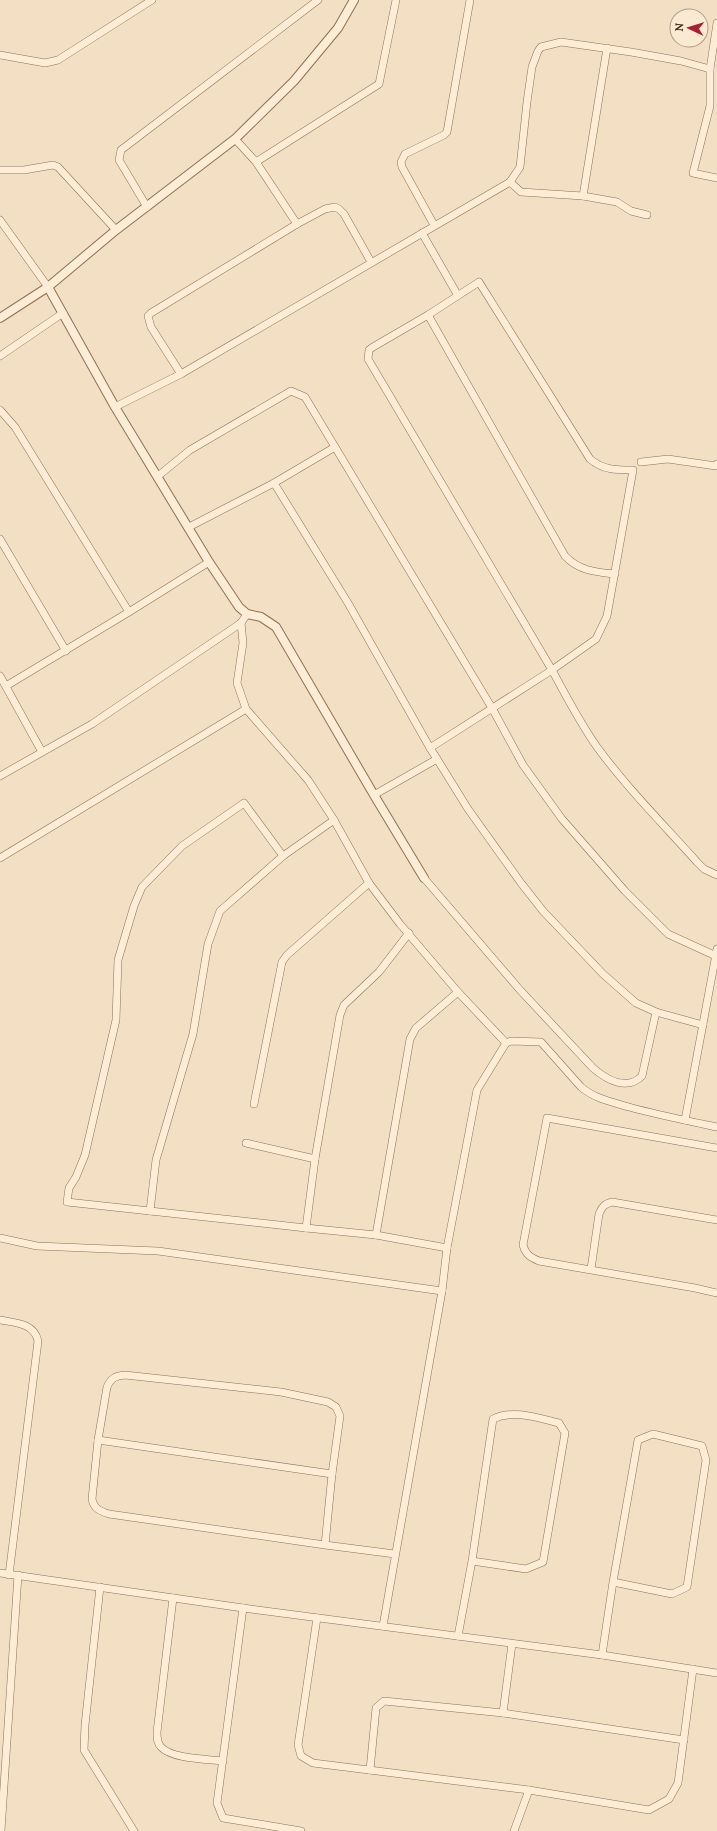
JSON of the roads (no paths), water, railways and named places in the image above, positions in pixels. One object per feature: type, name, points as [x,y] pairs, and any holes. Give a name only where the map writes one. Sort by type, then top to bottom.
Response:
[{"type":"street","points":[[0,55],[45,63],[58,60],[152,0]]},
{"type":"street","points":[[147,207],[119,160],[120,150],[318,0]]},
{"type":"street","points":[[0,318],[48,287],[116,230],[235,139],[294,81],[338,28],[354,0]]},
{"type":"street","points":[[256,162],[379,84],[396,0]]},
{"type":"street","points":[[434,225],[400,162],[405,154],[444,135],[447,132],[470,0]]},
{"type":"street","points":[[717,23],[710,69],[714,107],[693,173],[717,178]]},
{"type":"street","points":[[115,407],[181,374],[510,182],[520,167],[532,67],[541,47],[561,42],[607,48],[681,61],[710,69]]},
{"type":"street","points":[[583,196],[607,48]]},
{"type":"street","points":[[235,139],[256,162],[297,224]]},
{"type":"street","points":[[0,170],[24,170],[52,165],[58,167],[116,230]]},
{"type":"street","points":[[510,182],[521,192],[583,196],[616,202],[631,211],[647,215]]},
{"type":"street","points":[[181,374],[151,327],[148,316],[151,312],[297,224],[330,207],[339,209],[344,214],[371,262]]},
{"type":"street","points":[[0,220],[48,287],[115,407],[209,562],[239,608],[247,614],[261,617],[276,627],[374,796],[424,878],[520,990],[593,1068],[604,1077],[626,1084],[636,1082],[642,1076],[656,1012]]},
{"type":"street","points":[[422,233],[457,294]]},
{"type":"street","points":[[430,748],[552,670],[596,639],[607,616],[632,470],[605,468],[590,459],[479,282],[457,294],[428,314],[373,347],[369,350],[368,359],[552,670],[584,727],[609,763],[697,862],[704,869],[717,875]]},
{"type":"street","points":[[0,356],[63,313]]},
{"type":"street","points":[[428,314],[565,556],[577,566],[588,570],[615,574]]},
{"type":"street","points":[[158,476],[190,450],[291,390],[305,397],[492,708],[523,765],[562,819],[625,891],[668,934],[716,952],[685,1120]]},
{"type":"street","points":[[0,411],[15,427],[129,612]]},
{"type":"street","points":[[189,528],[274,483],[335,447]]},
{"type":"street","points":[[641,462],[668,458],[716,466],[717,464]]},
{"type":"street","points":[[274,483],[348,603],[430,748],[468,809],[543,911],[603,974],[630,999],[656,1012],[703,1024]]},
{"type":"street","points":[[0,539],[66,651]]},
{"type":"street","points":[[6,686],[66,651],[209,562]]},
{"type":"street","points":[[0,776],[92,724],[241,623],[247,614]]},
{"type":"street","points":[[241,623],[243,643],[237,683],[246,709],[308,780],[334,820],[369,883],[458,992],[506,1043]]},
{"type":"street","points":[[0,676],[42,752]]},
{"type":"street","points":[[0,858],[246,709]]},
{"type":"street","points":[[374,796],[437,759]]},
{"type":"street","points":[[283,856],[244,803],[182,846],[142,887],[134,906],[118,960],[116,1020],[85,1155],[76,1177],[69,1188],[67,1202],[376,1235],[447,1248]]},
{"type":"street","points":[[150,1211],[156,1160],[192,1034],[208,944],[220,911],[283,856],[334,820]]},
{"type":"street","points":[[254,1104],[282,962],[287,955],[369,883]]},
{"type":"street","points":[[306,1228],[315,1159],[340,1015],[344,1005],[379,972],[409,933]]},
{"type":"street","points":[[376,1235],[410,1039],[416,1028],[458,992]]},
{"type":"street","points":[[383,1626],[442,1291],[447,1248],[477,1090],[506,1043],[511,1041],[541,1042],[581,1087],[594,1097],[658,1115],[717,1127]]},
{"type":"street","points":[[717,1148],[547,1118],[523,1237],[525,1251],[530,1257],[539,1261],[717,1293]]},
{"type":"street","points":[[246,1144],[315,1159]]},
{"type":"street","points":[[591,1270],[599,1214],[601,1209],[606,1204],[612,1202],[717,1220]]},
{"type":"street","points":[[0,1238],[37,1246],[158,1251],[442,1291]]},
{"type":"street","points":[[0,1320],[32,1328],[38,1341],[9,1575]]},
{"type":"street","points":[[325,1545],[332,1474],[340,1416],[336,1407],[328,1402],[281,1392],[125,1374],[110,1380],[107,1387],[98,1440],[92,1499],[95,1508],[109,1514],[325,1545],[395,1554]]},
{"type":"street","points":[[458,1636],[472,1561],[493,1419],[502,1414],[525,1415],[559,1423],[565,1434],[542,1562],[526,1569],[472,1561]]},
{"type":"street","points":[[602,1655],[613,1582],[638,1440],[653,1434],[702,1446],[706,1460],[686,1586],[672,1594],[613,1582]]},
{"type":"street","points":[[98,1440],[332,1474]]},
{"type":"street","points":[[0,1573],[243,1608],[602,1655],[717,1673]]},
{"type":"street","points":[[1,1831],[18,1575]]},
{"type":"street","points":[[100,1587],[85,1725],[84,1750],[134,1831]]},
{"type":"street","points":[[173,1598],[157,1732],[158,1742],[161,1748],[177,1755],[223,1761]]},
{"type":"street","points":[[243,1608],[217,1803],[223,1818],[301,1831]]},
{"type":"street","points":[[317,1618],[298,1745],[301,1756],[313,1763],[528,1790],[649,1810],[669,1799],[678,1783],[692,1669]]},
{"type":"street","points":[[503,1713],[512,1644]]},
{"type":"street","points":[[370,1770],[376,1708],[384,1701],[503,1713],[684,1740]]},
{"type":"street","points":[[514,1831],[528,1790]]}]
